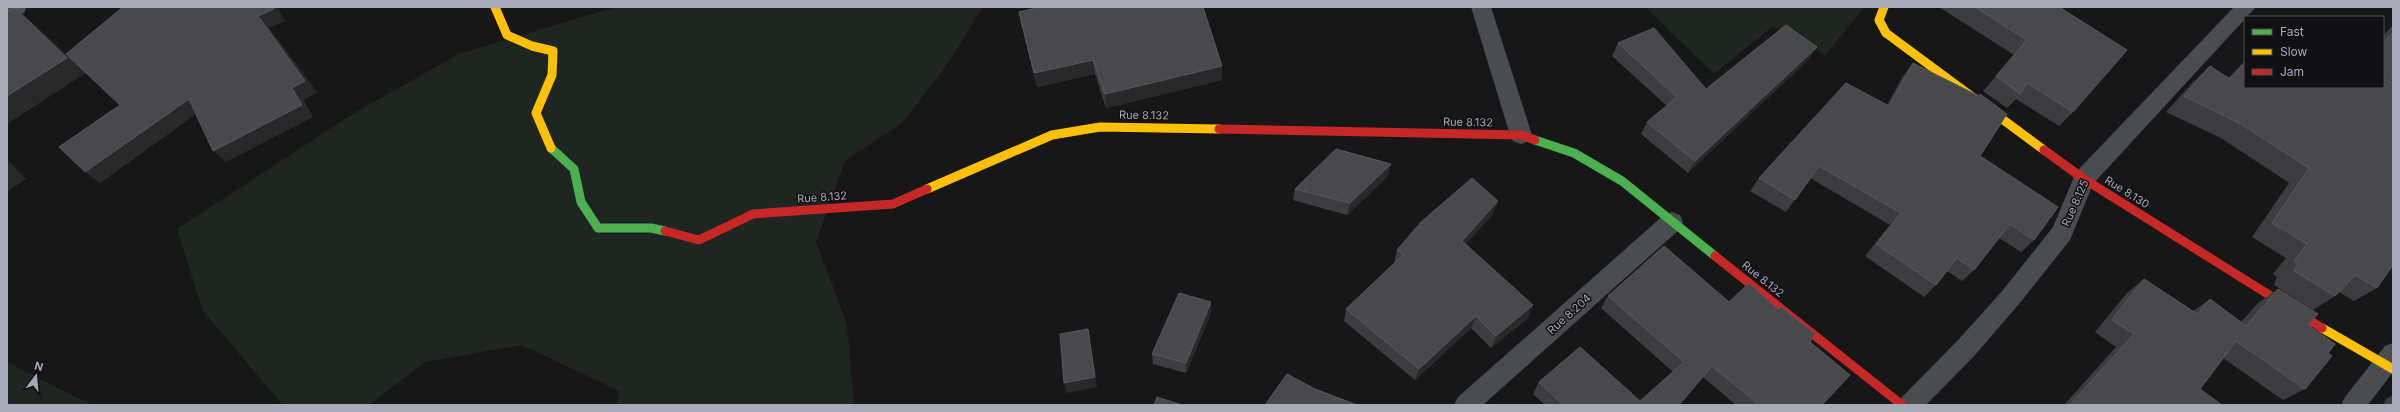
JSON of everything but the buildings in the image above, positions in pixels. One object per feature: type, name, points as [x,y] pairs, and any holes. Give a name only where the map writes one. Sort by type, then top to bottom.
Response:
[{"type":"street","points":[[7,14],[16,7]]},
{"type":"street","name":"Rue 8.132","points":[[494,7],[507,35],[532,46],[553,51],[552,75],[536,114],[552,151],[574,169],[581,202],[598,228],[651,228],[699,240],[753,214],[893,204],[1052,135],[1100,127],[1521,135],[1574,153],[1622,181],[1902,405]]},
{"type":"street","points":[[1481,7],[1521,135]]},
{"type":"street","name":"Rue 8.130","points":[[1884,7],[1879,20],[1886,33],[2084,179],[2303,317],[2391,362]]},
{"type":"street","name":"Rue 8.125","points":[[1910,405],[1967,347],[2011,297],[2062,233],[2084,179],[2246,7]]},
{"type":"street","name":"Rue 8.204","points":[[1466,405],[1672,222]]},
{"type":"street","points":[[2353,405],[2391,362]]},
{"type":"shaded area","points":[[616,7],[983,7],[948,63],[902,123],[845,161],[816,242],[847,324],[854,405],[617,405],[619,391],[522,345],[425,362],[369,405],[282,404],[203,311],[177,229],[354,113],[459,54]]},
{"type":"shaded area","points":[[1645,7],[1865,7],[1825,55],[1773,26],[1714,74]]},
{"type":"shaded area","points":[[7,362],[92,405],[7,405]]},
{"type":"traffic: fast","points":[[1535,140],[1574,153],[1622,181],[1715,256]]},
{"type":"traffic: fast","points":[[551,148],[574,169],[581,202],[598,228],[651,228],[665,231]]},
{"type":"traffic: slow","points":[[495,7],[507,35],[532,46],[553,51],[552,75],[536,113],[551,148]]},
{"type":"traffic: slow","points":[[1884,7],[1879,20],[1886,33],[2044,150]]},
{"type":"traffic: slow","points":[[927,189],[1052,135],[1100,127],[1219,129]]},
{"type":"traffic: slow","points":[[2322,328],[2393,369]]},
{"type":"traffic: jam","points":[[1219,129],[1521,135],[1535,140]]},
{"type":"traffic: jam","points":[[2044,150],[2084,179],[2322,328]]},
{"type":"traffic: jam","points":[[665,231],[699,240],[753,214],[893,204],[927,189]]},
{"type":"traffic: jam","points":[[1715,256],[1902,405]]}]
